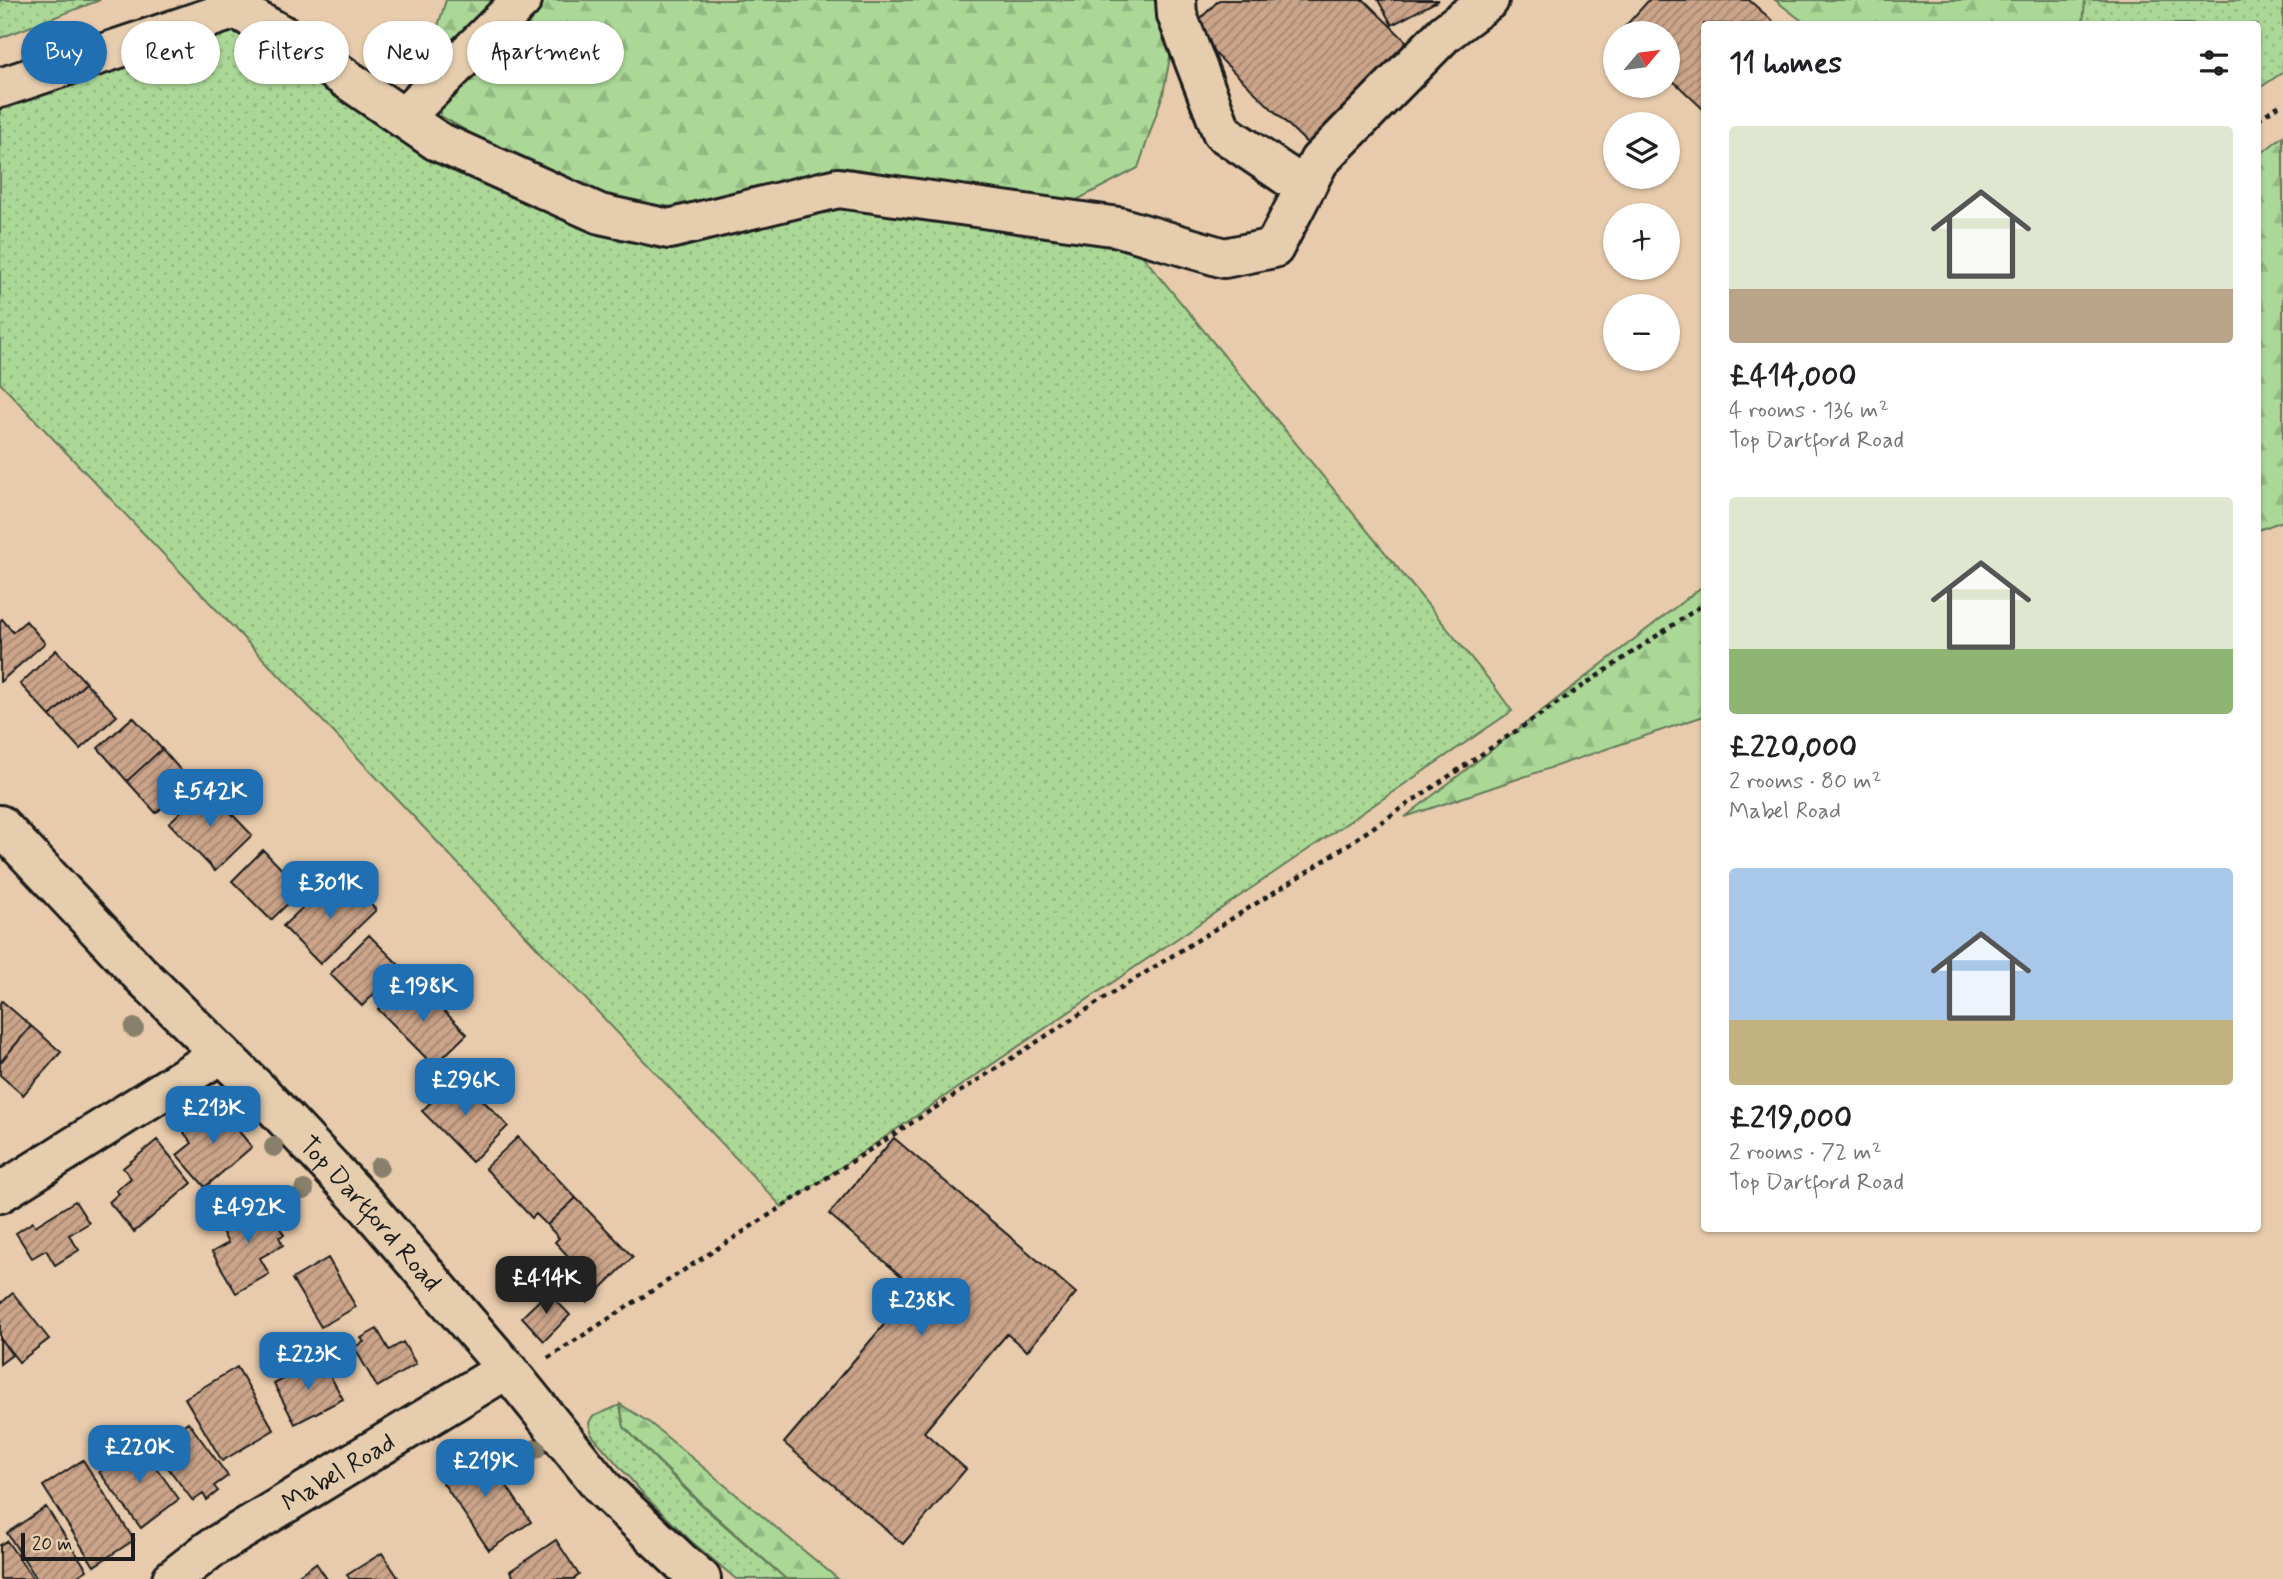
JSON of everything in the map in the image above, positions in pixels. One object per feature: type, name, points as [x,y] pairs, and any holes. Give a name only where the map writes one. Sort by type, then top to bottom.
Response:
[{"type":"main road","points":[[403,118],[522,0]]},
{"type":"main road","points":[[1177,0],[1177,16],[1222,132],[1305,188]]},
{"type":"main road","points":[[0,88],[236,9],[284,36],[437,141],[600,214],[669,229],[838,188],[1119,227],[1224,258],[1274,248],[1319,162],[1445,33],[1489,0]]},
{"type":"main road","name":"Top Dartford Road","points":[[0,825],[140,974],[261,1093],[368,1207],[510,1373],[604,1489],[701,1579]]},
{"type":"main road","points":[[0,1194],[221,1054]]},
{"type":"main road","name":"Mabel Road","points":[[172,1579],[209,1550],[510,1373]]},
{"type":"path","points":[[2261,117],[2283,103]]},
{"type":"path","points":[[510,1373],[548,1358],[1111,994],[1312,868],[1701,606]]},
{"type":"green space","points":[[0,0],[100,0],[45,21],[21,21],[21,30],[0,38]]},
{"type":"green space","points":[[446,0],[1154,0],[1175,31],[1163,94],[1138,168],[1073,202],[842,167],[696,210],[578,195],[441,116],[440,84],[453,84],[453,21],[440,21]]},
{"type":"green space","points":[[1775,0],[2085,0],[2083,21],[1802,21]]},
{"type":"green space","points":[[2071,0],[2283,0],[2283,72],[2261,87],[2261,21],[2068,21]]},
{"type":"green space","points":[[236,9],[260,21],[234,21],[234,84],[349,84],[349,66],[363,74],[363,84],[384,84],[669,229],[838,188],[1119,227],[1512,711],[782,1207],[0,383],[0,88],[21,81],[21,84],[107,84],[107,52],[121,47],[121,84],[220,84],[220,21],[200,21]]},
{"type":"green space","points":[[2283,136],[2283,521],[2261,529],[2261,154]]},
{"type":"green space","points":[[1701,587],[1701,717],[1405,817]]},
{"type":"green space","points":[[620,1404],[650,1423],[838,1579],[786,1579],[702,1504],[624,1427]]},
{"type":"green space","points":[[620,1405],[624,1427],[701,1505],[786,1579],[736,1579],[691,1541],[646,1497],[591,1434],[589,1423],[592,1417]]},
{"type":"building","points":[[1219,0],[1364,0],[1413,48],[1373,89],[1367,83],[1334,117],[1339,121],[1312,148],[1190,29]]},
{"type":"building","points":[[1378,0],[1439,0],[1392,25]]},
{"type":"building","points":[[1649,0],[1749,0],[1773,21],[1701,21],[1701,107],[1680,87],[1680,21],[1630,21]]},
{"type":"building","points":[[2,619],[13,632],[26,621],[45,643],[0,682],[0,621]]},
{"type":"building","points":[[56,650],[86,683],[50,716],[20,684]]},
{"type":"building","points":[[86,683],[117,716],[80,749],[50,716]]},
{"type":"building","points":[[133,717],[162,749],[127,781],[98,748]]},
{"type":"building","points":[[162,749],[191,782],[156,813],[127,781]]},
{"type":"building","points":[[206,787],[252,835],[215,871],[169,823]]},
{"type":"building","points":[[263,850],[302,890],[271,920],[232,881]]},
{"type":"building","points":[[345,878],[376,910],[320,964],[283,926],[312,899],[318,905]]},
{"type":"building","points":[[369,935],[401,967],[362,1006],[330,974]]},
{"type":"building","points":[[402,986],[413,997],[422,989],[467,1034],[434,1066],[378,1009]]},
{"type":"building","points":[[2,1001],[31,1026],[0,1063],[0,1003]]},
{"type":"building","points":[[31,1026],[61,1052],[23,1095],[0,1075],[0,1063]]},
{"type":"building","points":[[458,1075],[508,1126],[472,1162],[422,1111]]},
{"type":"building","points":[[217,1105],[252,1147],[205,1187],[177,1155],[192,1143],[184,1133]]},
{"type":"building","points":[[518,1137],[576,1198],[547,1225],[536,1214],[532,1218],[485,1168]]},
{"type":"building","points":[[894,1138],[1076,1293],[1027,1351],[1007,1334],[924,1432],[966,1469],[903,1544],[784,1443],[915,1288],[829,1214]]},
{"type":"building","points":[[157,1140],[192,1183],[134,1232],[109,1202],[119,1193],[116,1191],[131,1178],[123,1168]]},
{"type":"building","points":[[263,1198],[284,1235],[279,1237],[283,1245],[260,1258],[269,1274],[236,1293],[212,1252],[228,1243],[218,1224]]},
{"type":"building","points":[[576,1198],[633,1257],[587,1302],[568,1282],[581,1270],[555,1242],[559,1238],[547,1225]]},
{"type":"building","points":[[75,1201],[89,1223],[69,1235],[79,1250],[55,1265],[46,1250],[32,1258],[16,1233],[33,1222],[35,1226]]},
{"type":"building","points":[[328,1258],[356,1307],[321,1327],[292,1279]]},
{"type":"building","points":[[548,1292],[570,1315],[544,1341],[522,1317]]},
{"type":"building","points":[[13,1293],[49,1339],[19,1362],[0,1338],[0,1304]]},
{"type":"building","points":[[377,1329],[389,1350],[403,1342],[416,1364],[377,1387],[354,1347],[364,1342],[361,1338]]},
{"type":"building","points":[[0,1338],[12,1355],[0,1364]]},
{"type":"building","points":[[321,1359],[343,1399],[295,1424],[274,1384]]},
{"type":"building","points":[[237,1367],[274,1430],[222,1461],[185,1398]]},
{"type":"building","points":[[188,1422],[228,1476],[214,1486],[218,1491],[207,1500],[203,1494],[193,1501],[153,1448]]},
{"type":"building","points":[[138,1443],[179,1499],[141,1528],[99,1472]]},
{"type":"building","points":[[481,1448],[531,1522],[489,1550],[439,1477]]},
{"type":"building","points":[[83,1460],[134,1540],[94,1566],[43,1486]]},
{"type":"building","points":[[46,1507],[87,1570],[73,1579],[37,1579],[7,1533]]},
{"type":"building","points":[[556,1540],[579,1575],[574,1579],[515,1579],[510,1571]]},
{"type":"building","points":[[7,1541],[33,1579],[0,1579],[0,1545]]},
{"type":"building","points":[[382,1553],[399,1579],[350,1579],[347,1575]]},
{"type":"building","points":[[316,1563],[327,1579],[293,1579]]}]
